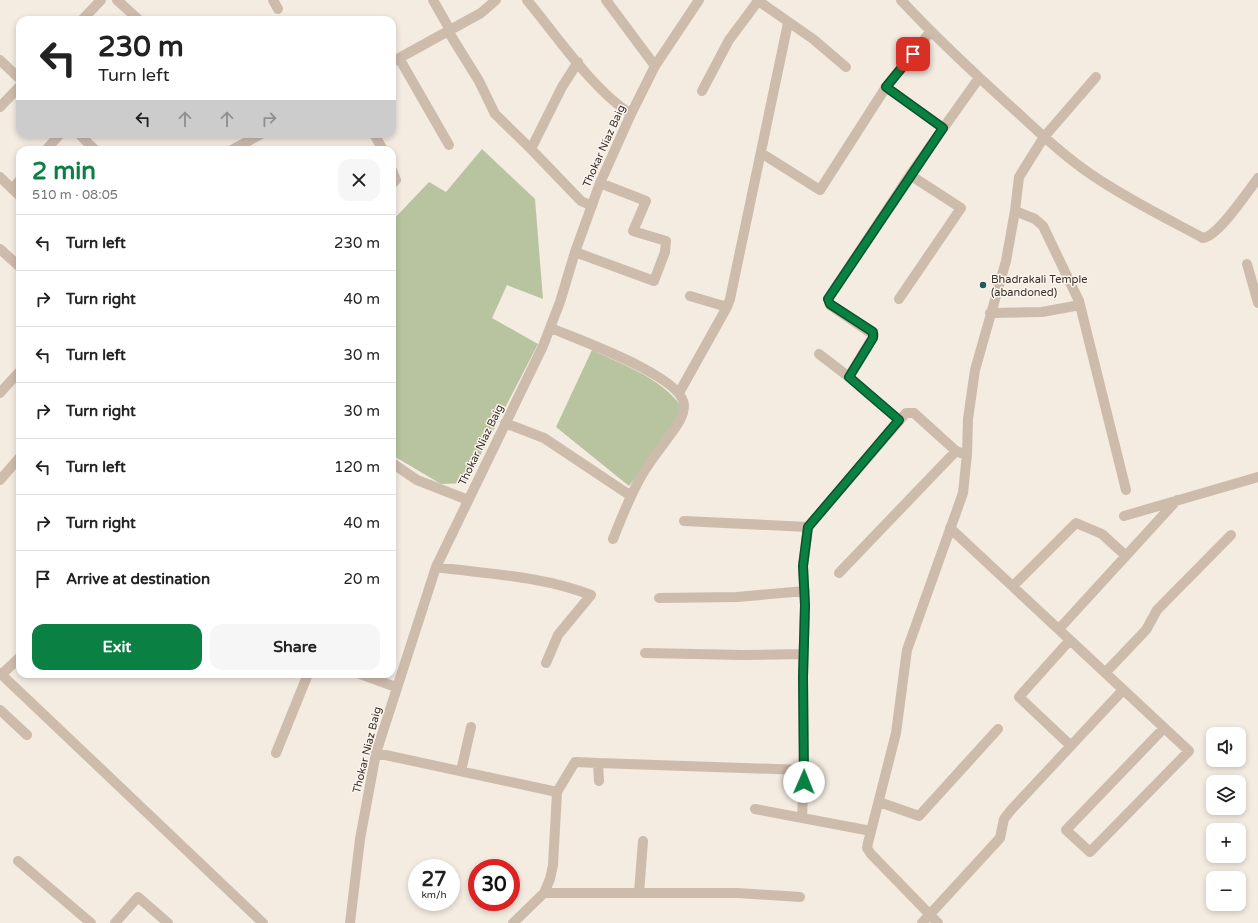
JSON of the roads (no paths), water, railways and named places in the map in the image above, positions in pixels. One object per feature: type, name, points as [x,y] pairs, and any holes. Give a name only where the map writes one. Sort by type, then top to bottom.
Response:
[{"type":"street","points":[[86,16],[101,0]]},
{"type":"street","points":[[117,0],[135,16]]},
{"type":"street","points":[[273,0],[278,9]]},
{"type":"street","points":[[433,0],[479,81],[495,114],[581,201],[592,206]]},
{"type":"street","points":[[396,59],[481,12],[496,0]]},
{"type":"street","points":[[527,0],[578,62],[616,104],[631,114]]},
{"type":"street","points":[[606,0],[655,66]]},
{"type":"street","points":[[702,91],[729,40],[757,0],[813,39],[846,67]]},
{"type":"street","points":[[901,0],[930,31],[979,78],[1044,136],[1092,174],[1150,210],[1204,238],[1209,237],[1217,230],[1258,178]]},
{"type":"street","name":"Thokar Niaz Baig","points":[[350,923],[362,826],[376,753],[396,687],[436,567],[551,328],[575,252],[600,183],[631,114],[655,66],[695,2]]},
{"type":"street","points":[[679,393],[727,307],[788,23]]},
{"type":"street","points":[[760,153],[820,190],[886,87],[930,31]]},
{"type":"street","points":[[0,60],[16,74]]},
{"type":"street","points":[[396,62],[449,145]]},
{"type":"street","points":[[531,149],[562,87],[578,62]]},
{"type":"street","points":[[938,923],[870,854],[867,848],[896,733],[906,650],[962,493],[967,454],[968,419],[975,370],[1006,261],[1015,211],[1019,177],[1044,136],[1096,77]]},
{"type":"street","points":[[849,377],[874,335],[830,304],[828,299],[910,175],[979,78]]},
{"type":"street","points":[[886,87],[943,128]]},
{"type":"street","points":[[0,107],[16,90]]},
{"type":"street","points":[[50,146],[56,138]]},
{"type":"street","points":[[83,138],[92,146]]},
{"type":"street","points":[[236,146],[245,138]]},
{"type":"street","points":[[899,299],[961,208],[910,175]]},
{"type":"street","points":[[0,177],[16,192]]},
{"type":"street","points":[[575,252],[654,282],[665,252],[666,241],[634,231],[646,201],[600,183]]},
{"type":"street","points":[[1015,211],[1035,219],[1043,226],[1080,305],[1126,490]]},
{"type":"street","points":[[0,249],[16,263]]},
{"type":"street","points":[[1247,264],[1258,303]]},
{"type":"street","points":[[690,296],[727,307]]},
{"type":"street","points":[[990,314],[1042,312],[1080,305]]},
{"type":"street","points":[[551,328],[635,363],[679,393],[684,404],[678,423],[642,474],[613,538]]},
{"type":"street","points":[[819,354],[849,377],[899,420]]},
{"type":"street","points":[[0,393],[16,375]]},
{"type":"street","points":[[802,818],[804,770],[805,591],[803,566],[808,527],[906,413],[914,413],[956,451],[967,454]]},
{"type":"street","points":[[505,422],[544,438],[631,496]]},
{"type":"street","points":[[839,573],[956,451]]},
{"type":"street","points":[[0,480],[16,462]]},
{"type":"street","points":[[396,466],[417,480],[468,500]]},
{"type":"street","points":[[1124,516],[1258,477]]},
{"type":"street","points":[[1059,629],[1177,500]]},
{"type":"street","points":[[684,521],[808,527]]},
{"type":"street","points":[[1013,586],[1076,523],[1102,534],[1126,556]]},
{"type":"street","points":[[950,528],[1189,751],[1090,852],[1066,830],[1164,728]]},
{"type":"street","points":[[1105,673],[1146,630],[1157,610],[1231,535]]},
{"type":"street","points":[[436,567],[541,582],[577,590],[591,595],[558,635],[546,663]]},
{"type":"street","points":[[659,598],[737,597],[805,591]]},
{"type":"street","points":[[1070,640],[1019,697],[1071,746]]},
{"type":"street","points":[[645,652],[743,655],[804,654]]},
{"type":"street","points":[[16,661],[1,674],[263,923]]},
{"type":"street","points":[[276,753],[306,678]]},
{"type":"street","points":[[371,678],[396,687]]},
{"type":"street","points":[[922,923],[1000,838],[1004,819],[1124,690]]},
{"type":"street","points":[[0,710],[27,736]]},
{"type":"street","points":[[462,771],[471,727]]},
{"type":"street","points":[[879,802],[919,816],[998,729]]},
{"type":"street","points":[[376,753],[557,792]]},
{"type":"street","points":[[513,923],[544,893],[550,878],[553,865],[557,792],[575,762],[804,770]]},
{"type":"street","points":[[598,763],[599,781]]},
{"type":"street","points":[[755,809],[871,831]]},
{"type":"street","points":[[638,893],[643,841]]},
{"type":"street","points":[[18,861],[91,923]]},
{"type":"street","points":[[544,893],[738,893],[800,897]]},
{"type":"street","points":[[115,923],[138,897],[168,923]]},
{"type":"place","name":"Bhadrakali Temple (abandoned)","points":[[983,285]]}]
